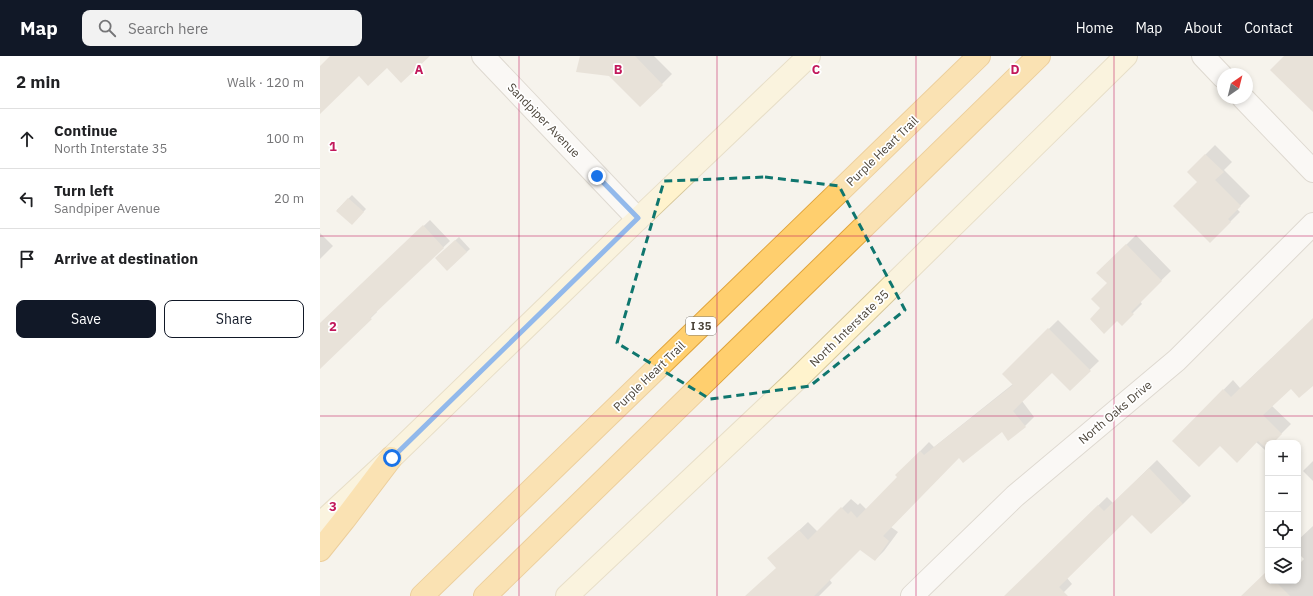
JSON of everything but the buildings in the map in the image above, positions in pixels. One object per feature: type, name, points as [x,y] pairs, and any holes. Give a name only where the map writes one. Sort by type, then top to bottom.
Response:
[{"type":"highway","name":"Purple Heart Trail","points":[[422,596],[979,56]]},
{"type":"highway","points":[[485,596],[1039,56]]},
{"type":"highway","points":[[320,550],[392,458]]},
{"type":"main road","points":[[320,524],[392,458],[638,218],[809,56]]},
{"type":"main road","name":"North Interstate 35","points":[[567,596],[794,382],[1126,56]]},
{"type":"street","name":"Sandpiper Avenue","points":[[482,56],[638,218]]},
{"type":"street","points":[[1203,56],[1217,71]]},
{"type":"street","points":[[1249,104],[1313,171]]},
{"type":"street","name":"North Oaks Drive","points":[[912,596],[1015,496],[1177,360],[1313,224]]},
{"type":"highlighted area","points":[[765,177],[839,186],[905,310],[810,386],[710,399],[617,343],[664,181]]},
{"type":"route","points":[[392,458],[638,218],[597,176]]}]
